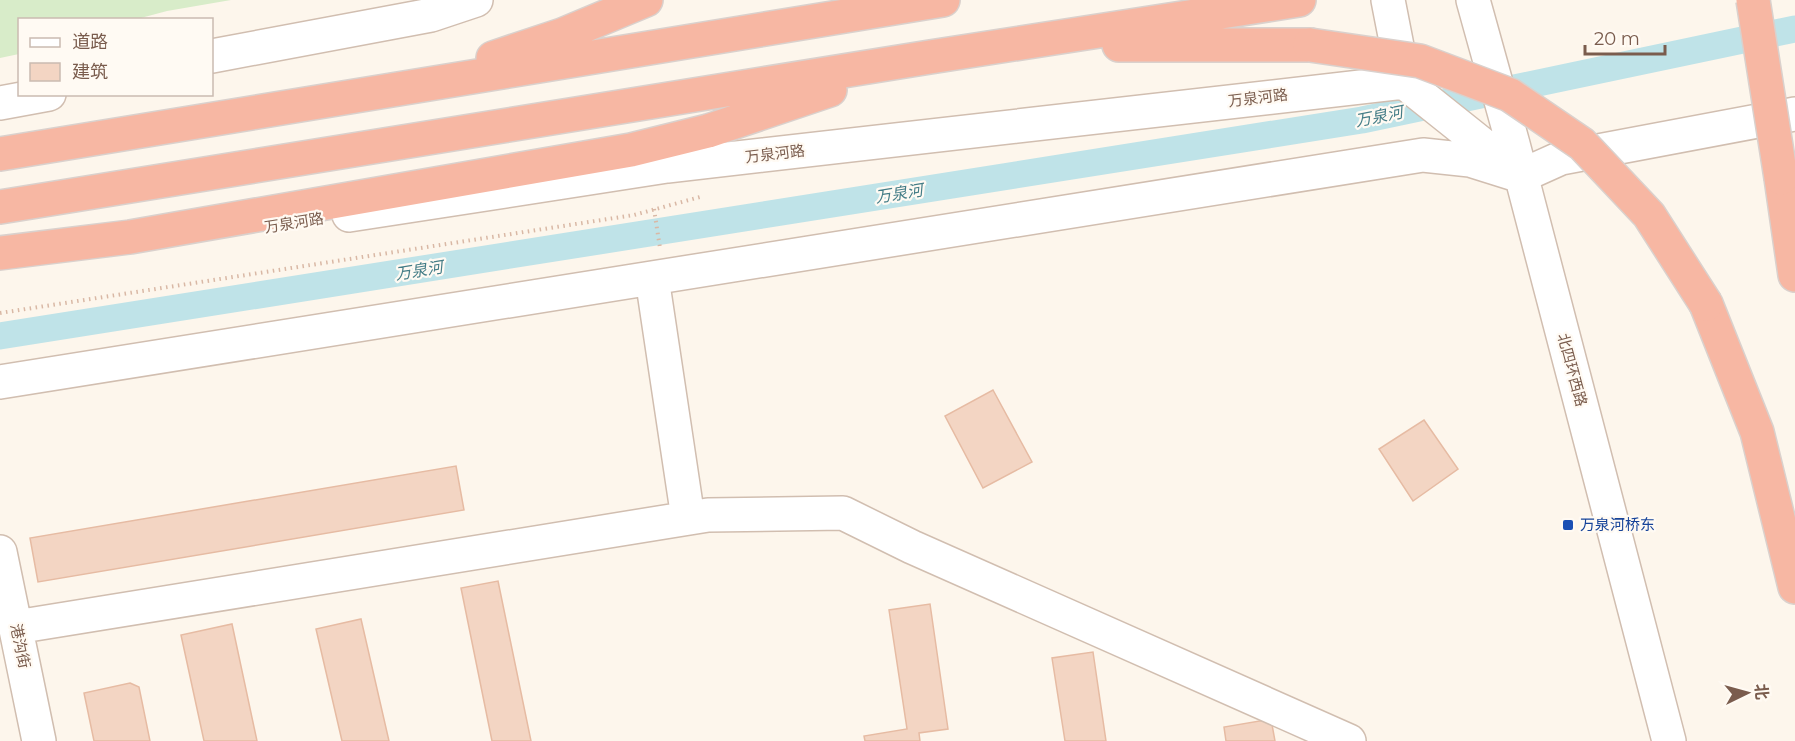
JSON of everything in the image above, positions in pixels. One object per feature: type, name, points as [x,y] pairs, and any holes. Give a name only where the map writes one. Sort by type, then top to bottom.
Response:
[{"type":"highway","points":[[404,88],[562,35],[646,0]]},
{"type":"highway","points":[[0,154],[943,0]]},
{"type":"highway","points":[[0,207],[1299,0]]},
{"type":"highway","points":[[1753,0],[1795,275]]},
{"type":"highway","points":[[1003,46],[1310,45],[1420,61],[1510,95],[1582,144],[1649,215],[1706,304],[1757,432],[1795,587]]},
{"type":"highway","points":[[0,253],[130,237],[631,150],[708,131],[930,57]]},
{"type":"street","points":[[213,56],[430,15],[476,0]]},
{"type":"street","points":[[1388,0],[1404,82],[1521,176]]},
{"type":"street","name":"北四环西路","points":[[1473,0],[1513,144],[1669,741]]},
{"type":"street","name":"万泉河路","points":[[0,268],[667,166],[1404,82]]},
{"type":"street","points":[[0,103],[38,96]]},
{"type":"street","points":[[0,382],[1424,155],[1470,160],[1521,176],[1561,158],[1795,114]]},
{"type":"street","points":[[658,277],[688,518]]},
{"type":"street","points":[[16,627],[708,515],[843,513],[912,547],[1349,741]]},
{"type":"street","name":"港沟街","points":[[0,552],[39,741]]},
{"type":"path","points":[[0,313],[634,215],[700,197]]},
{"type":"path","points":[[654,209],[658,277]]},
{"type":"green space","points":[[0,0],[231,0],[141,18],[18,18],[18,54],[0,58]]},
{"type":"building","points":[[993,390],[1032,462],[983,488],[945,416]]},
{"type":"building","points":[[1424,420],[1458,469],[1413,501],[1379,449]]},
{"type":"building","points":[[456,466],[464,510],[38,582],[30,538]]},
{"type":"building","points":[[498,581],[531,741],[492,741],[461,588]]},
{"type":"building","points":[[930,604],[948,729],[919,733],[920,741],[865,741],[864,736],[907,729],[889,610]]},
{"type":"building","points":[[361,619],[389,741],[342,741],[316,629]]},
{"type":"building","points":[[232,624],[257,741],[204,741],[181,635]]},
{"type":"building","points":[[1093,652],[1106,741],[1065,741],[1052,658]]},
{"type":"building","points":[[130,683],[139,687],[150,741],[94,741],[84,693]]},
{"type":"building","points":[[1271,719],[1275,741],[1226,741],[1224,727]]},
{"type":"waterway","name":"万泉河","points":[[0,336],[1362,120],[1795,29]]},
{"type":"place","name":"万泉河桥东","points":[[1568,525]]}]
